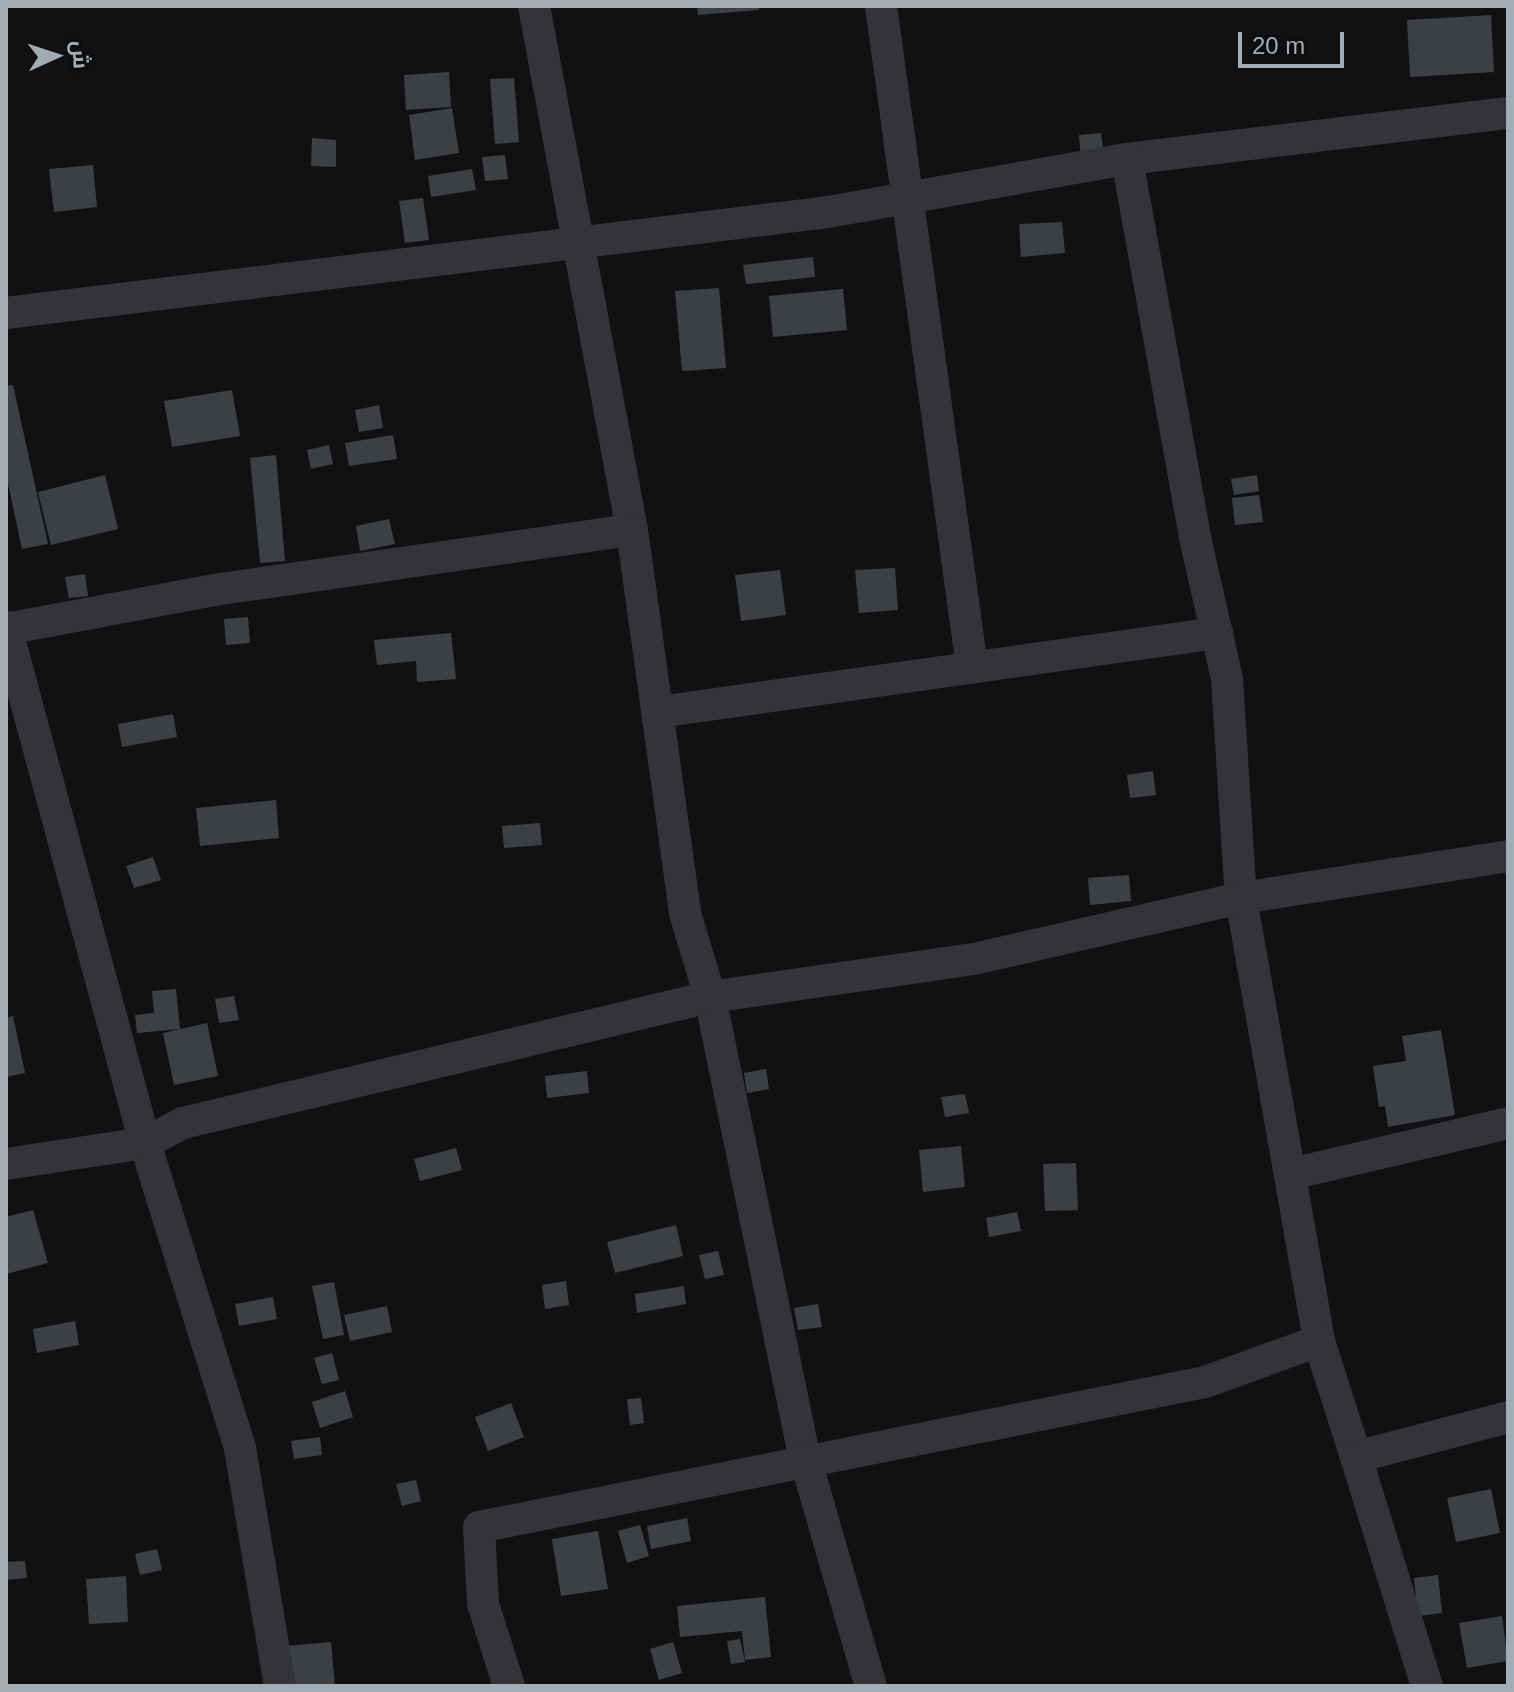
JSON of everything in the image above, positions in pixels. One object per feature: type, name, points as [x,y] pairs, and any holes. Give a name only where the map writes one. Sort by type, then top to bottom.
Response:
[{"type":"street","points":[[534,6],[632,530],[685,913],[710,997],[805,1458],[871,1686]]},
{"type":"street","points":[[881,6],[972,667]]},
{"type":"street","points":[[6,313],[577,243],[907,198],[1127,159],[1508,113]]},
{"type":"street","points":[[1127,159],[1227,678],[1241,898],[1319,1341],[1427,1686]]},
{"type":"street","points":[[280,1686],[240,1448],[145,1143],[6,628],[214,590],[632,530]]},
{"type":"street","points":[[659,712],[1217,633]]},
{"type":"street","points":[[6,1164],[145,1143],[183,1123],[710,997],[974,959],[1241,898],[1508,856]]},
{"type":"street","points":[[1291,1174],[1508,1123]]},
{"type":"street","points":[[509,1686],[483,1604],[479,1527],[805,1458],[1205,1382],[1319,1341]]},
{"type":"street","points":[[1356,1457],[1508,1417]]},
{"type":"building","points":[[697,6],[759,6],[759,10],[698,15]]},
{"type":"building","points":[[1491,15],[1494,72],[1410,77],[1407,20]]},
{"type":"building","points":[[449,72],[451,107],[406,110],[404,75]]},
{"type":"building","points":[[514,78],[519,142],[495,144],[490,79]]},
{"type":"building","points":[[452,108],[459,153],[415,160],[409,115]]},
{"type":"building","points":[[1101,133],[1104,156],[1081,158],[1079,135]]},
{"type":"building","points":[[312,138],[336,140],[336,167],[311,166]]},
{"type":"building","points":[[505,155],[508,179],[485,181],[482,157]]},
{"type":"building","points":[[93,165],[97,207],[54,212],[49,169]]},
{"type":"building","points":[[472,169],[476,190],[431,197],[428,176]]},
{"type":"building","points":[[423,198],[429,240],[405,243],[399,201]]},
{"type":"building","points":[[1062,222],[1065,253],[1021,257],[1019,224]]},
{"type":"building","points":[[813,257],[815,277],[746,284],[743,265]]},
{"type":"building","points":[[719,288],[726,368],[682,371],[675,291]]},
{"type":"building","points":[[843,289],[847,330],[773,337],[769,296]]},
{"type":"building","points":[[13,385],[48,544],[22,549],[6,474],[6,386]]},
{"type":"building","points":[[232,390],[240,436],[172,447],[164,401]]},
{"type":"building","points":[[379,405],[383,428],[359,432],[355,410]]},
{"type":"building","points":[[393,435],[397,459],[349,466],[345,443]]},
{"type":"building","points":[[329,445],[333,464],[311,469],[307,450]]},
{"type":"building","points":[[276,455],[285,561],[260,563],[250,458]]},
{"type":"building","points":[[105,475],[118,529],[51,545],[38,492]]},
{"type":"building","points":[[1257,475],[1259,491],[1234,495],[1231,479]]},
{"type":"building","points":[[1259,495],[1263,522],[1235,525],[1232,498]]},
{"type":"building","points":[[389,519],[395,544],[360,551],[356,526]]},
{"type":"building","points":[[895,568],[898,610],[859,613],[855,570]]},
{"type":"building","points":[[780,570],[786,615],[741,621],[735,575]]},
{"type":"building","points":[[85,574],[88,596],[69,598],[65,577]]},
{"type":"building","points":[[248,617],[250,643],[226,645],[224,619]]},
{"type":"building","points":[[451,633],[456,679],[417,682],[416,661],[377,665],[374,640]]},
{"type":"building","points":[[173,714],[177,737],[122,747],[118,724]]},
{"type":"building","points":[[1153,771],[1156,795],[1130,798],[1127,775]]},
{"type":"building","points":[[276,800],[279,838],[200,846],[196,808]]},
{"type":"building","points":[[540,823],[542,845],[504,848],[502,826]]},
{"type":"building","points":[[153,857],[161,880],[134,888],[126,866]]},
{"type":"building","points":[[1129,875],[1131,901],[1090,905],[1088,878]]},
{"type":"building","points":[[176,989],[180,1029],[137,1033],[135,1015],[154,1013],[152,991]]},
{"type":"building","points":[[234,996],[239,1020],[219,1023],[215,999]]},
{"type":"building","points":[[13,1016],[25,1073],[6,1077],[6,1018]]},
{"type":"building","points":[[207,1023],[218,1076],[174,1085],[163,1033]]},
{"type":"building","points":[[1441,1030],[1455,1115],[1388,1127],[1385,1106],[1379,1107],[1373,1066],[1406,1061],[1402,1036]]},
{"type":"building","points":[[766,1069],[769,1089],[747,1093],[744,1073]]},
{"type":"building","points":[[587,1071],[589,1093],[547,1098],[545,1076]]},
{"type":"building","points":[[965,1094],[969,1113],[945,1117],[941,1097]]},
{"type":"building","points":[[961,1146],[965,1187],[923,1192],[919,1150]]},
{"type":"building","points":[[456,1148],[462,1170],[420,1181],[414,1159]]},
{"type":"building","points":[[1076,1163],[1078,1210],[1045,1211],[1043,1164]]},
{"type":"building","points":[[33,1210],[48,1263],[6,1274],[6,1217]]},
{"type":"building","points":[[1017,1212],[1021,1231],[989,1237],[986,1218]]},
{"type":"building","points":[[676,1225],[683,1256],[615,1273],[607,1242]]},
{"type":"building","points":[[718,1251],[724,1275],[705,1279],[699,1255]]},
{"type":"building","points":[[566,1281],[569,1305],[545,1309],[542,1285]]},
{"type":"building","points":[[334,1282],[344,1335],[323,1339],[312,1286]]},
{"type":"building","points":[[684,1286],[686,1304],[637,1313],[635,1294]]},
{"type":"building","points":[[273,1297],[277,1319],[239,1326],[235,1304]]},
{"type":"building","points":[[818,1304],[822,1327],[798,1330],[794,1308]]},
{"type":"building","points":[[387,1306],[392,1332],[350,1341],[344,1315]]},
{"type":"building","points":[[75,1321],[79,1345],[37,1353],[33,1329]]},
{"type":"building","points":[[332,1353],[339,1380],[322,1384],[314,1358]]},
{"type":"building","points":[[345,1391],[353,1417],[320,1428],[312,1402]]},
{"type":"building","points":[[641,1398],[644,1423],[630,1425],[627,1399]]},
{"type":"building","points":[[511,1403],[524,1437],[488,1451],[475,1417]]},
{"type":"building","points":[[320,1437],[322,1455],[294,1459],[291,1441]]},
{"type":"building","points":[[416,1480],[421,1501],[402,1506],[396,1484]]},
{"type":"building","points":[[1491,1489],[1500,1533],[1456,1542],[1447,1498]]},
{"type":"building","points":[[687,1518],[691,1541],[651,1549],[647,1526]]},
{"type":"building","points":[[640,1525],[649,1556],[627,1563],[618,1531]]},
{"type":"building","points":[[598,1531],[608,1589],[561,1596],[552,1539]]},
{"type":"building","points":[[157,1549],[162,1570],[140,1575],[135,1554]]},
{"type":"building","points":[[25,1561],[27,1578],[6,1580],[6,1562]]},
{"type":"building","points":[[1438,1575],[1442,1613],[1418,1616],[1414,1578]]},
{"type":"building","points":[[126,1576],[128,1622],[89,1624],[86,1579]]},
{"type":"building","points":[[765,1597],[771,1657],[745,1660],[742,1631],[680,1637],[677,1606]]},
{"type":"building","points":[[1502,1616],[1508,1661],[1467,1668],[1459,1623]]},
{"type":"building","points":[[740,1639],[745,1662],[731,1664],[727,1641]]},
{"type":"building","points":[[331,1642],[335,1686],[289,1686],[286,1646]]},
{"type":"building","points":[[673,1642],[682,1673],[659,1680],[650,1649]]}]
